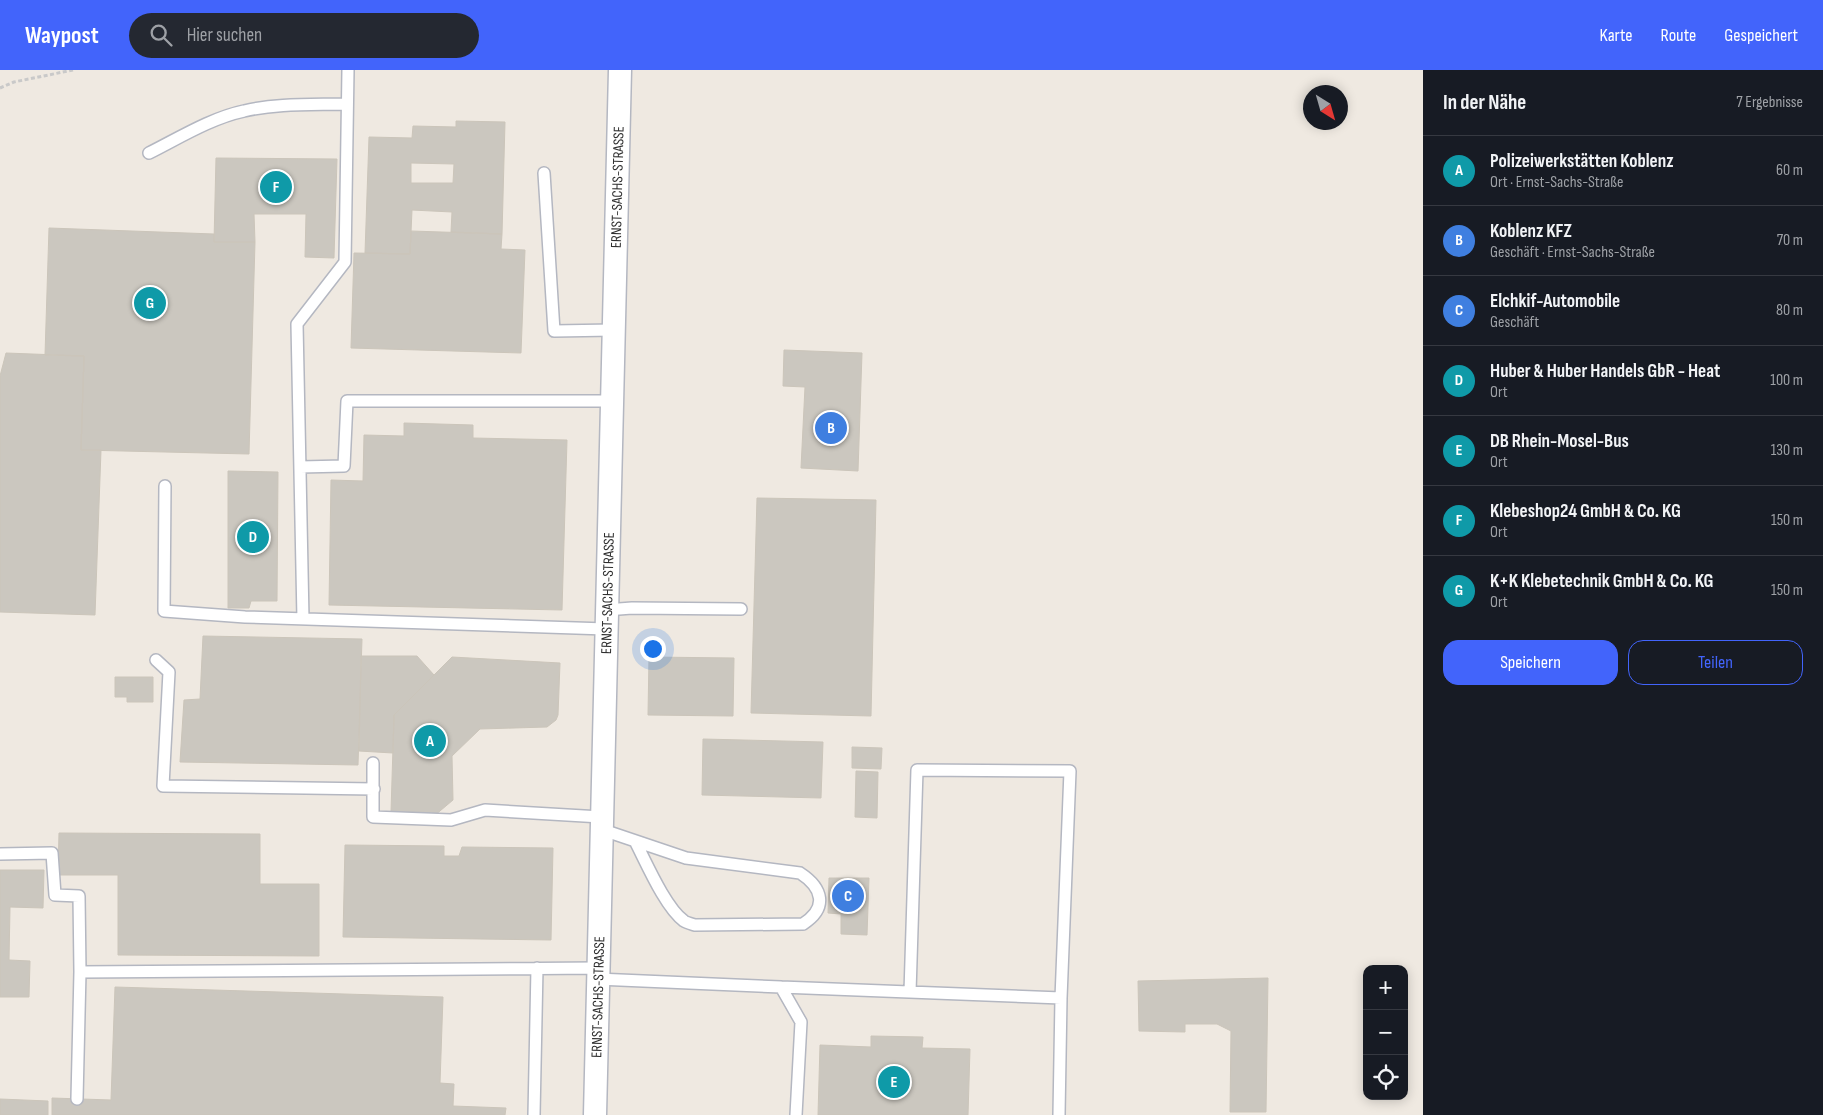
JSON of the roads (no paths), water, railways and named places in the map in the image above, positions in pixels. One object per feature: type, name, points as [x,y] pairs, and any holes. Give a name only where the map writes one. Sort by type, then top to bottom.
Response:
[{"type":"street","name":"ERNST-SACHS-STRASSE","points":[[595,1115],[620,70]]},
{"type":"lane","points":[[303,619],[297,324],[345,262],[348,70]]},
{"type":"lane","points":[[149,153],[207,125],[242,111],[268,106],[348,104]]},
{"type":"lane","points":[[544,173],[554,331],[614,330]]},
{"type":"lane","points":[[300,467],[344,466],[347,401],[612,401]]},
{"type":"lane","points":[[165,486],[164,611],[303,619],[606,620],[632,608],[741,609]]},
{"type":"lane","points":[[156,660],[169,672],[163,786],[374,788]]},
{"type":"lane","points":[[373,763],[373,817],[451,820],[486,810],[601,823],[635,840],[686,858],[800,873],[809,879],[816,890],[820,899],[819,908],[812,918],[803,924],[695,925],[685,921],[674,911],[635,840]]},
{"type":"lane","points":[[910,992],[917,770],[1070,771],[1058,1115]]},
{"type":"lane","points":[[0,854],[52,853],[55,895],[78,896],[80,972],[77,1099]]},
{"type":"lane","points":[[534,1115],[537,968]]},
{"type":"lane","points":[[80,972],[537,968],[597,974],[781,986],[1061,998]]},
{"type":"lane","points":[[781,986],[800,1022],[796,1115]]},
{"type":"place","name":"Klebeshop24 GmbH & Co. KG","points":[[276,187]]},
{"type":"place","name":"K+K Klebetechnik GmbH & Co. KG","points":[[150,303]]},
{"type":"place","name":"Koblenz KFZ","points":[[831,428]]},
{"type":"place","name":"Huber & Huber Handels GbR - Heat","points":[[253,537]]},
{"type":"place","name":"Polizeiwerkstätten Koblenz","points":[[430,741]]},
{"type":"place","name":"Elchkif-Automobile","points":[[848,896]]},
{"type":"place","name":"DB Rhein-Mosel-Bus","points":[[894,1082]]}]
